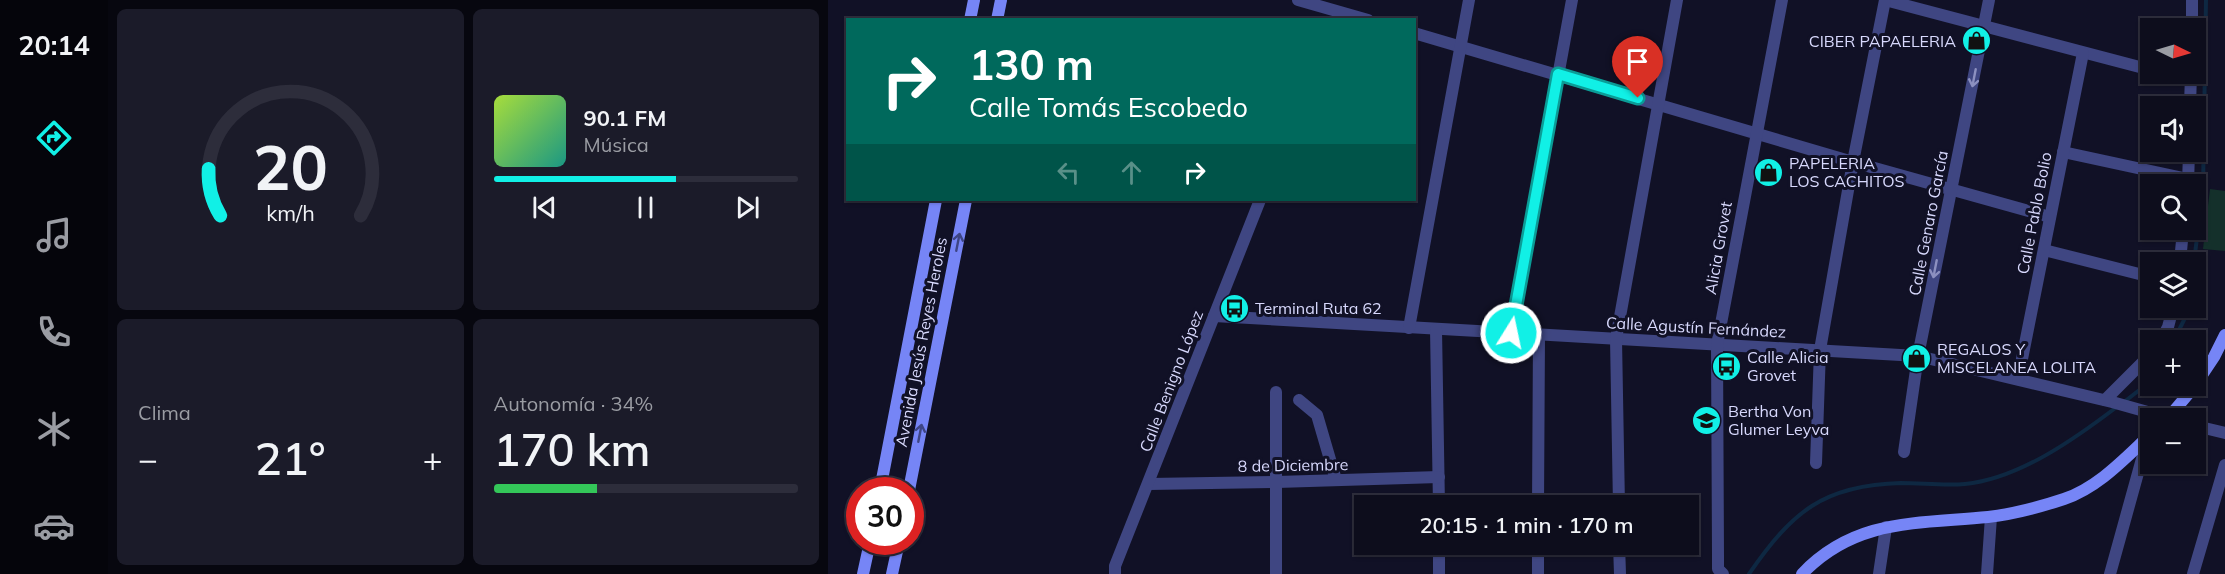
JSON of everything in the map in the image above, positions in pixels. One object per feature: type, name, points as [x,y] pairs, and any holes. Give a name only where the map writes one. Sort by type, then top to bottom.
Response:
[{"type":"street","points":[[970,18],[974,0]]},
{"type":"street","points":[[998,18],[1001,0]]},
{"type":"street","points":[[1298,0],[1361,18]]},
{"type":"street","points":[[1409,328],[1468,0]]},
{"type":"street","points":[[1511,333],[1572,0]]},
{"type":"street","points":[[1619,495],[1617,339],[1677,0]]},
{"type":"street","name":"Alicia Grovet","points":[[1723,574],[1718,569],[1717,345],[1782,0]]},
{"type":"street","points":[[1816,463],[1820,351],[1853,162],[1885,0],[2140,67]]},
{"type":"street","name":"Calle Genaro García","points":[[1904,452],[1918,356],[1989,0]]},
{"type":"street","points":[[2192,0],[2192,18]]},
{"type":"street","points":[[1416,34],[1853,162],[2050,217]]},
{"type":"street","name":"Calle Pablo Bolio","points":[[2018,379],[2083,53]]},
{"type":"street","points":[[2063,152],[2155,174]]},
{"type":"street","name":"Avenida Jesús Reyes Heroles","points":[[883,477],[936,201]]},
{"type":"street","name":"Avenida Jesús Reyes Heroles","points":[[912,477],[966,201]]},
{"type":"street","name":"Calle Benigno López","points":[[1115,574],[1115,566],[1260,201]]},
{"type":"street","points":[[2043,250],[2140,274]]},
{"type":"street","name":"Calle Agustín Fernández","points":[[1214,316],[1918,356],[2140,410]]},
{"type":"street","points":[[1436,329],[1439,495]]},
{"type":"street","points":[[1538,495],[1539,335]]},
{"type":"street","points":[[2206,369],[2225,335]]},
{"type":"street","points":[[2108,401],[2140,366]]},
{"type":"street","points":[[1276,392],[1276,574]]},
{"type":"street","points":[[2173,408],[2185,396]]},
{"type":"street","points":[[1299,400],[1317,415],[1336,480]]},
{"type":"street","points":[[2206,428],[2225,433]]},
{"type":"street","points":[[1802,574],[1824,554],[1844,541],[1863,533],[1911,523],[1991,517],[2066,498],[2089,487],[2110,472],[2140,444]]},
{"type":"street","points":[[2193,574],[2225,465]]},
{"type":"street","points":[[2110,574],[2140,467]]},
{"type":"street","name":"8 de Diciembre","points":[[1149,484],[1439,477]]},
{"type":"street","points":[[1987,574],[1991,517]]},
{"type":"street","points":[[1879,574],[1886,527]]},
{"type":"street","points":[[863,574],[867,555]]},
{"type":"street","points":[[892,574],[896,555]]},
{"type":"street","points":[[1439,555],[1439,574]]},
{"type":"street","points":[[1538,555],[1538,574]]},
{"type":"street","points":[[1619,555],[1620,574]]},
{"type":"green space","points":[[2210,189],[2225,191],[2225,251],[2203,249],[2204,240],[2206,240]]},
{"type":"waterway","points":[[2195,252],[2203,189],[2206,0]]},
{"type":"waterway","points":[[2179,330],[2185,318]]},
{"type":"waterway","points":[[2124,402],[2140,390]]},
{"type":"waterway","points":[[1749,574],[1795,518],[1830,496],[1850,489],[1874,485],[1901,483],[1941,485],[1985,481],[2026,466],[2046,455],[2118,406]]},
{"type":"place","name":"CIBER PAPAELERIA","points":[[1977,41]]},
{"type":"place","name":"PAPELERIA LOS CACHITOS","points":[[1768,172]]},
{"type":"place","name":"Terminal Ruta 62","points":[[1234,308]]},
{"type":"place","name":"REGALOS Y MISCELANEA LOLITA","points":[[1916,358]]},
{"type":"place","name":"Calle Alicia Grovet","points":[[1726,366]]},
{"type":"place","name":"Bertha Von Glumer Leyva","points":[[1707,420]]},
{"type":"route","points":[[1511,333],[1558,74],[1638,98]]}]
